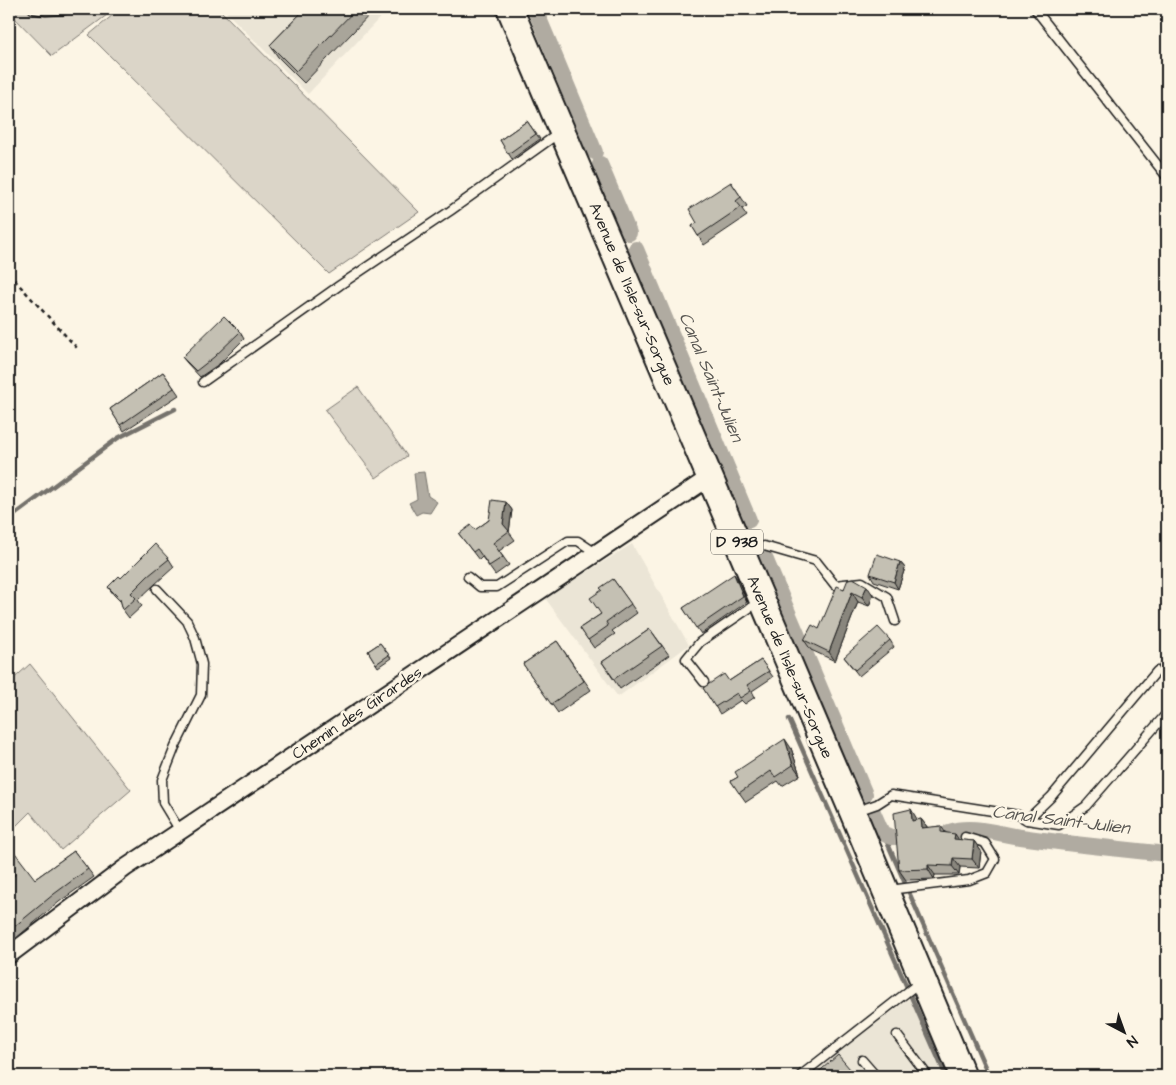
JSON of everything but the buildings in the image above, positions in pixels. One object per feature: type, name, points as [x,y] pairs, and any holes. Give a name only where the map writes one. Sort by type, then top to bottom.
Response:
[{"type":"main road","name":"Avenue de l'Isle-sur-Sorgue","points":[[510,9],[853,813],[963,1076]]},
{"type":"street","name":"Chemin des Girardes","points":[[9,955],[125,868],[710,477]]},
{"type":"lane","points":[[33,9],[46,11],[64,10]]},
{"type":"lane","points":[[1036,9],[1167,177]]},
{"type":"lane","points":[[203,382],[562,131]]},
{"type":"lane","points":[[468,577],[480,588],[497,587],[568,541],[578,541],[596,553]]},
{"type":"lane","points":[[743,557],[764,546],[816,561],[835,585],[862,582],[886,596],[895,621]]},
{"type":"lane","points":[[157,589],[187,621],[195,638],[202,664],[201,695],[175,747],[162,780],[163,803],[180,831]]},
{"type":"lane","points":[[704,682],[686,659],[700,642],[761,600]]},
{"type":"lane","points":[[1028,820],[1051,797],[1158,671]]},
{"type":"lane","points":[[853,813],[877,804],[891,795],[1018,815],[1028,820],[1059,825],[1086,806],[1167,713]]},
{"type":"lane","points":[[884,890],[969,880],[987,873],[995,859],[985,843],[965,837]]},
{"type":"lane","points":[[800,1076],[922,980]]},
{"type":"lane","points":[[897,1035],[928,1076]]},
{"type":"lane","points":[[862,1060],[876,1076]]},
{"type":"path","points":[[9,274],[77,348]]},
{"type":"shaded area","points":[[9,9],[115,9],[52,56],[9,12]]},
{"type":"shaded area","points":[[120,9],[219,9],[419,212],[329,274],[89,35]]},
{"type":"shaded area","points":[[223,9],[388,9],[308,94]]},
{"type":"shaded area","points":[[358,387],[407,456],[376,478],[325,410]]},
{"type":"shaded area","points":[[424,472],[428,496],[437,502],[430,513],[422,512],[416,515],[409,503],[417,499],[414,473]]},
{"type":"shaded area","points":[[632,544],[689,645],[618,697],[545,598]]},
{"type":"shaded area","points":[[30,664],[131,790],[61,850],[30,812],[9,833],[9,683]]},
{"type":"shaded area","points":[[914,995],[946,1076],[808,1076]]},
{"type":"waterway","name":"Canal Saint-Julien","points":[[535,9],[595,152]]},
{"type":"waterway","name":"Canal Saint-Julien","points":[[600,164],[629,233]]},
{"type":"waterway","name":"Canal Saint-Julien","points":[[636,249],[749,520]]},
{"type":"waterway","points":[[9,519],[118,438],[175,409]]},
{"type":"waterway","name":"Canal Saint-Julien","points":[[765,558],[865,794]]},
{"type":"waterway","points":[[789,719],[946,1076]]},
{"type":"waterway","name":"Canal Saint-Julien","points":[[872,810],[882,833],[891,837],[898,837]]},
{"type":"waterway","name":"Canal Saint-Julien","points":[[949,832],[976,829],[1039,840],[1167,854]]},
{"type":"waterway","points":[[884,835],[989,1076]]}]
